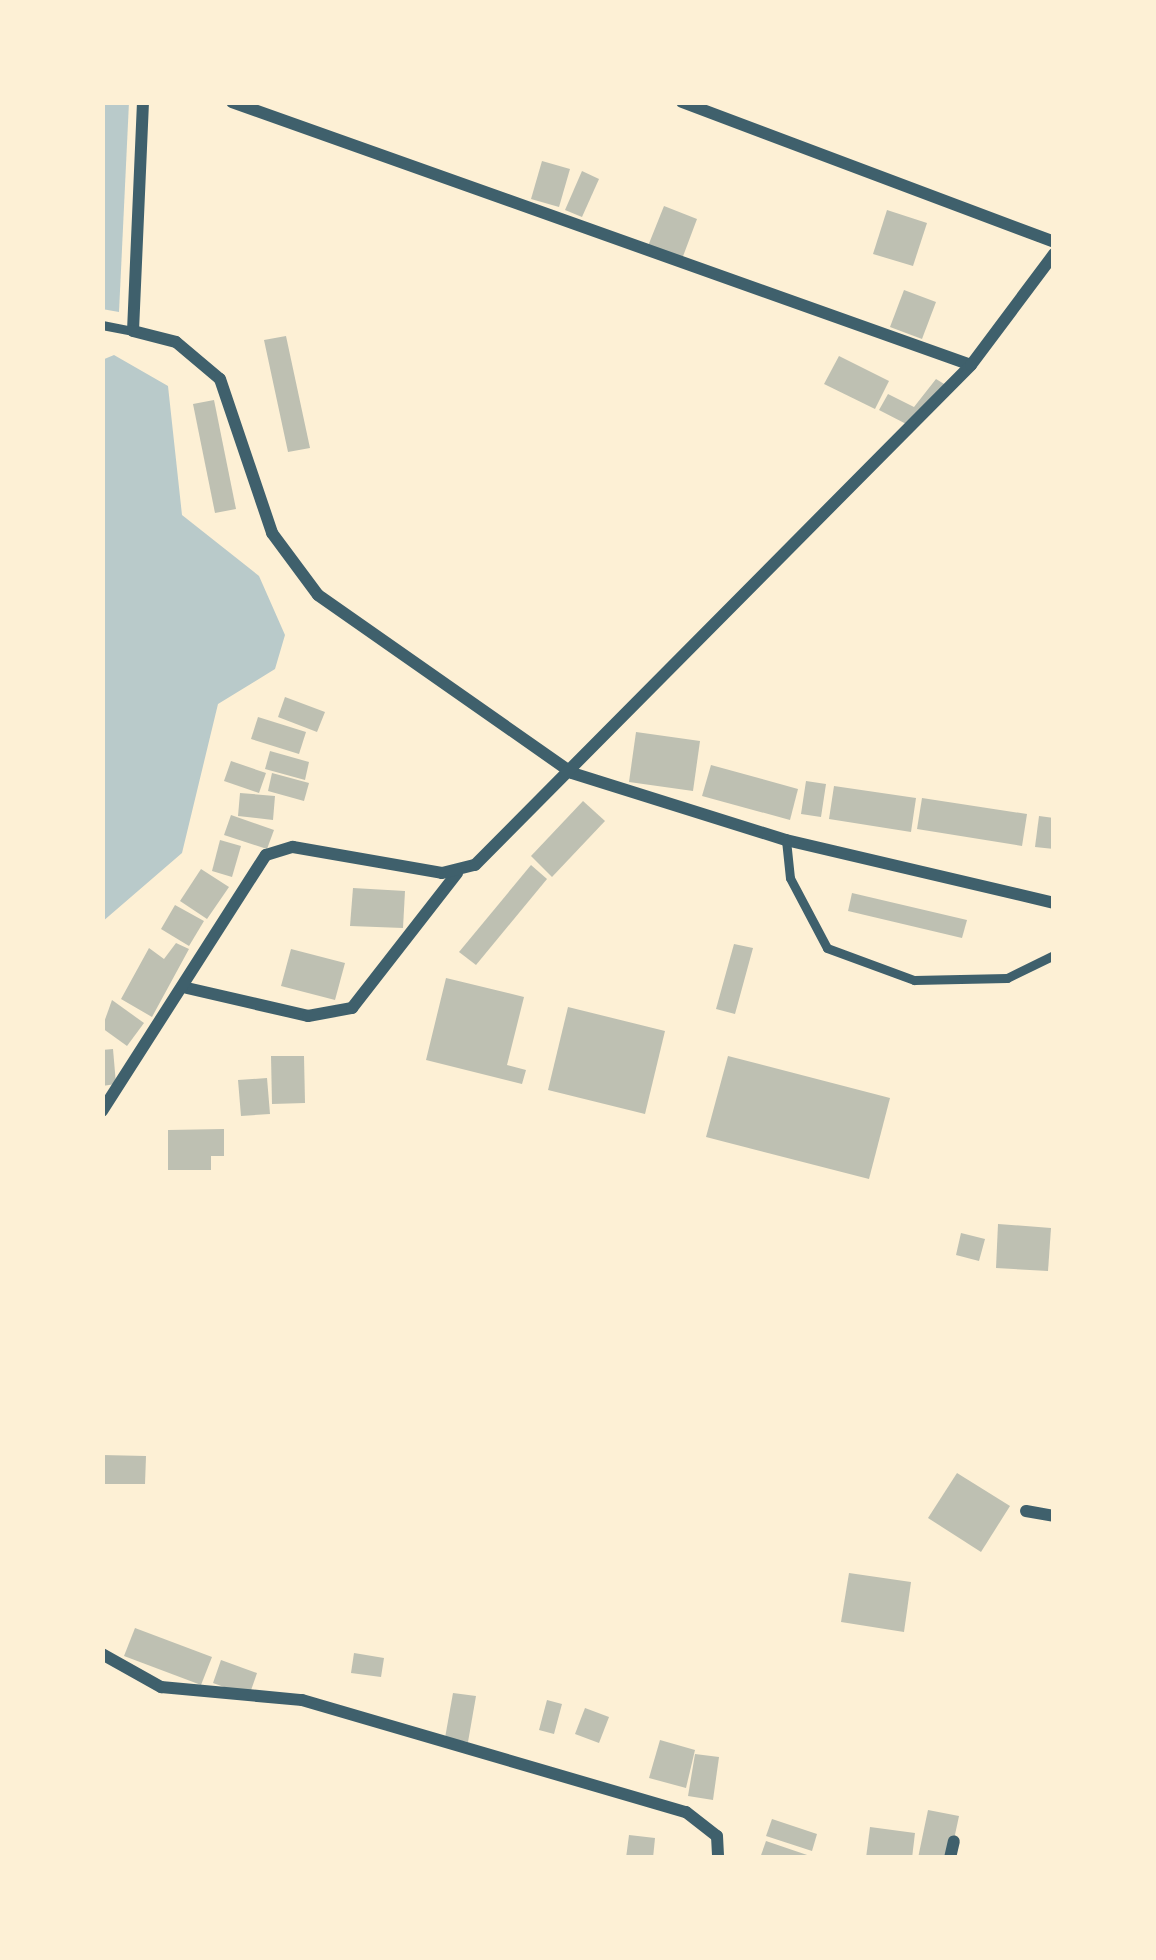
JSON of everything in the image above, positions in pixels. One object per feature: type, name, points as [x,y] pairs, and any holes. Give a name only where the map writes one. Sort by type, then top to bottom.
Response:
[{"type":"street","points":[[143,102],[133,331],[176,342],[220,379],[288,566],[572,773],[786,840],[1054,903]]},
{"type":"street","points":[[232,102],[971,365]]},
{"type":"street","points":[[682,102],[1054,242]]},
{"type":"street","points":[[187,988],[308,1016],[352,1008],[458,873],[572,773],[971,365],[1054,254]]},
{"type":"street","points":[[102,1111],[187,988],[253,871],[280,848],[458,873]]},
{"type":"street","points":[[1026,1511],[1054,1516]]},
{"type":"street","points":[[102,1654],[160,1688],[302,1700],[686,1812],[717,1836],[718,1858]]},
{"type":"street","points":[[950,1858],[954,1841]]},
{"type":"lane","points":[[102,325],[133,331]]},
{"type":"lane","points":[[786,840],[790,878],[827,948],[914,980],[1007,978],[1054,955]]},
{"type":"shaded area","points":[[102,102],[129,102],[119,312],[102,309]]},
{"type":"shaded area","points":[[114,355],[168,386],[182,515],[259,576],[285,635],[275,669],[218,704],[182,853],[102,922],[102,360]]},
{"type":"building","points":[[542,161],[570,169],[559,207],[531,199]]},
{"type":"building","points":[[582,171],[599,179],[582,217],[565,210]]},
{"type":"building","points":[[664,206],[697,219],[682,259],[648,246]]},
{"type":"building","points":[[887,210],[927,223],[913,266],[873,254]]},
{"type":"building","points":[[904,290],[936,302],[922,339],[890,327]]},
{"type":"building","points":[[286,336],[310,448],[288,452],[264,340]]},
{"type":"building","points":[[839,356],[889,381],[875,409],[824,384]]},
{"type":"building","points":[[936,379],[949,387],[914,428],[879,410],[888,394],[914,407]]},
{"type":"building","points":[[214,400],[236,509],[215,513],[193,404]]},
{"type":"building","points":[[285,697],[325,712],[317,732],[278,717]]},
{"type":"building","points":[[258,717],[306,732],[299,754],[251,739]]},
{"type":"building","points":[[636,732],[700,741],[693,791],[629,782]]},
{"type":"building","points":[[270,751],[309,762],[305,780],[265,769]]},
{"type":"building","points":[[231,761],[266,773],[259,793],[224,781]]},
{"type":"building","points":[[711,765],[798,789],[790,820],[702,796]]},
{"type":"building","points":[[272,773],[309,783],[304,801],[268,791]]},
{"type":"building","points":[[806,781],[826,784],[821,817],[801,814]]},
{"type":"building","points":[[834,786],[916,798],[911,832],[829,819]]},
{"type":"building","points":[[240,793],[275,796],[273,820],[238,816]]},
{"type":"building","points":[[922,798],[1027,814],[1022,846],[917,829]]},
{"type":"building","points":[[583,801],[605,821],[552,877],[531,856]]},
{"type":"building","points":[[231,815],[274,830],[267,849],[224,835]]},
{"type":"building","points":[[1039,816],[1054,818],[1054,849],[1035,847]]},
{"type":"building","points":[[220,840],[241,846],[232,877],[212,871]]},
{"type":"building","points":[[531,865],[547,879],[476,965],[459,952]]},
{"type":"building","points":[[201,869],[229,887],[207,919],[180,901]]},
{"type":"building","points":[[353,888],[405,891],[403,928],[350,926]]},
{"type":"building","points":[[852,893],[967,920],[962,938],[848,911]]},
{"type":"building","points":[[175,905],[204,921],[189,946],[161,929]]},
{"type":"building","points":[[176,943],[189,949],[152,1017],[121,999],[149,948],[164,959]]},
{"type":"building","points":[[734,944],[753,948],[735,1014],[716,1009]]},
{"type":"building","points":[[291,949],[345,963],[335,1000],[281,986]]},
{"type":"building","points":[[446,978],[524,997],[507,1065],[526,1070],[522,1084],[426,1060]]},
{"type":"building","points":[[112,1000],[144,1023],[127,1046],[102,1028]]},
{"type":"building","points":[[568,1007],[665,1031],[645,1114],[548,1090]]},
{"type":"building","points":[[113,1049],[116,1084],[102,1086],[102,1050]]},
{"type":"building","points":[[271,1056],[304,1056],[305,1103],[272,1104]]},
{"type":"building","points":[[728,1056],[890,1098],[869,1179],[706,1137]]},
{"type":"building","points":[[267,1078],[270,1114],[241,1116],[238,1080]]},
{"type":"building","points":[[224,1129],[224,1156],[211,1156],[211,1170],[168,1170],[168,1130]]},
{"type":"building","points":[[998,1224],[1051,1228],[1048,1271],[996,1268]]},
{"type":"building","points":[[961,1233],[985,1239],[979,1261],[956,1255]]},
{"type":"building","points":[[102,1455],[146,1456],[145,1484],[102,1484]]},
{"type":"building","points":[[957,1473],[1010,1506],[981,1552],[928,1518]]},
{"type":"building","points":[[849,1573],[911,1582],[904,1632],[841,1622]]},
{"type":"building","points":[[135,1628],[212,1657],[201,1685],[124,1656]]},
{"type":"building","points":[[354,1653],[384,1658],[381,1677],[351,1673]]},
{"type":"building","points":[[221,1660],[257,1673],[249,1696],[213,1683]]},
{"type":"building","points":[[453,1693],[476,1696],[468,1742],[445,1738]]},
{"type":"building","points":[[547,1700],[562,1704],[554,1734],[539,1730]]},
{"type":"building","points":[[585,1708],[609,1717],[599,1743],[575,1734]]},
{"type":"building","points":[[660,1740],[695,1750],[686,1788],[649,1778]]},
{"type":"building","points":[[695,1754],[719,1757],[713,1800],[688,1796]]},
{"type":"building","points":[[928,1810],[959,1816],[950,1858],[918,1858]]},
{"type":"building","points":[[772,1819],[817,1834],[812,1851],[766,1836]]},
{"type":"building","points":[[870,1827],[915,1833],[912,1858],[866,1858]]},
{"type":"building","points":[[629,1835],[655,1838],[653,1858],[626,1858]]},
{"type":"building","points":[[766,1841],[813,1857],[813,1858],[760,1858]]}]
